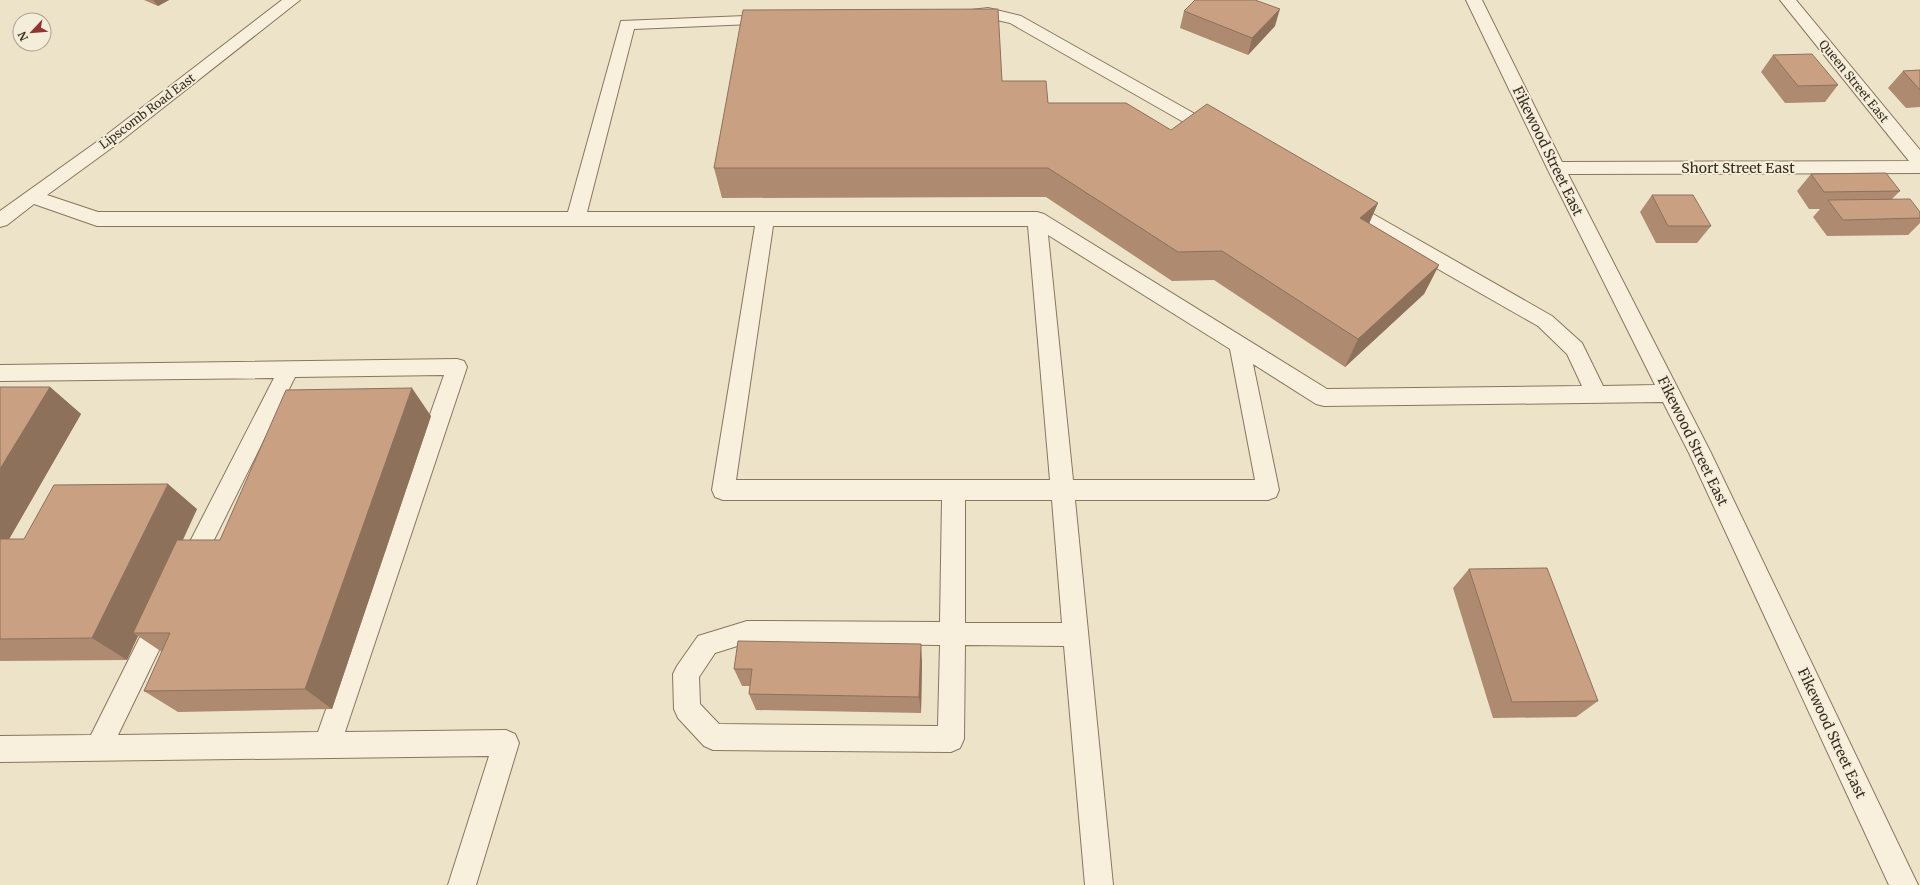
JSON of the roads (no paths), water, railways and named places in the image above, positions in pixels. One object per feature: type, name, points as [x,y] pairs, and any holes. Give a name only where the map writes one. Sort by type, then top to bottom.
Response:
[{"type":"street","name":"Lipscomb Road East","points":[[0,220],[111,140],[292,0]]},
{"type":"street","name":"Fikewood Street East","points":[[1474,0],[1556,168],[1700,453],[1904,885]]},
{"type":"street","name":"Queen Street East","points":[[1788,0],[1920,162]]},
{"type":"street","points":[[956,14],[988,13],[1015,19],[1229,140]]},
{"type":"street","points":[[576,219],[627,24],[784,20]]},
{"type":"street","name":"Short Street East","points":[[1556,168],[1920,167]]},
{"type":"street","points":[[32,197],[97,219],[1037,220],[1324,398],[1670,393]]},
{"type":"street","points":[[1332,199],[1545,321],[1575,349],[1596,393]]},
{"type":"street","points":[[765,219],[723,490],[1268,490],[1239,345]]},
{"type":"street","points":[[1037,220],[1099,885]]},
{"type":"street","points":[[0,372],[457,367],[327,745]]},
{"type":"street","points":[[98,748],[288,370]]},
{"type":"street","points":[[954,490],[954,634],[951,739],[713,737],[687,709],[686,674],[707,644],[747,632],[954,634],[1076,635]]},
{"type":"street","points":[[0,749],[506,743],[462,885]]}]
